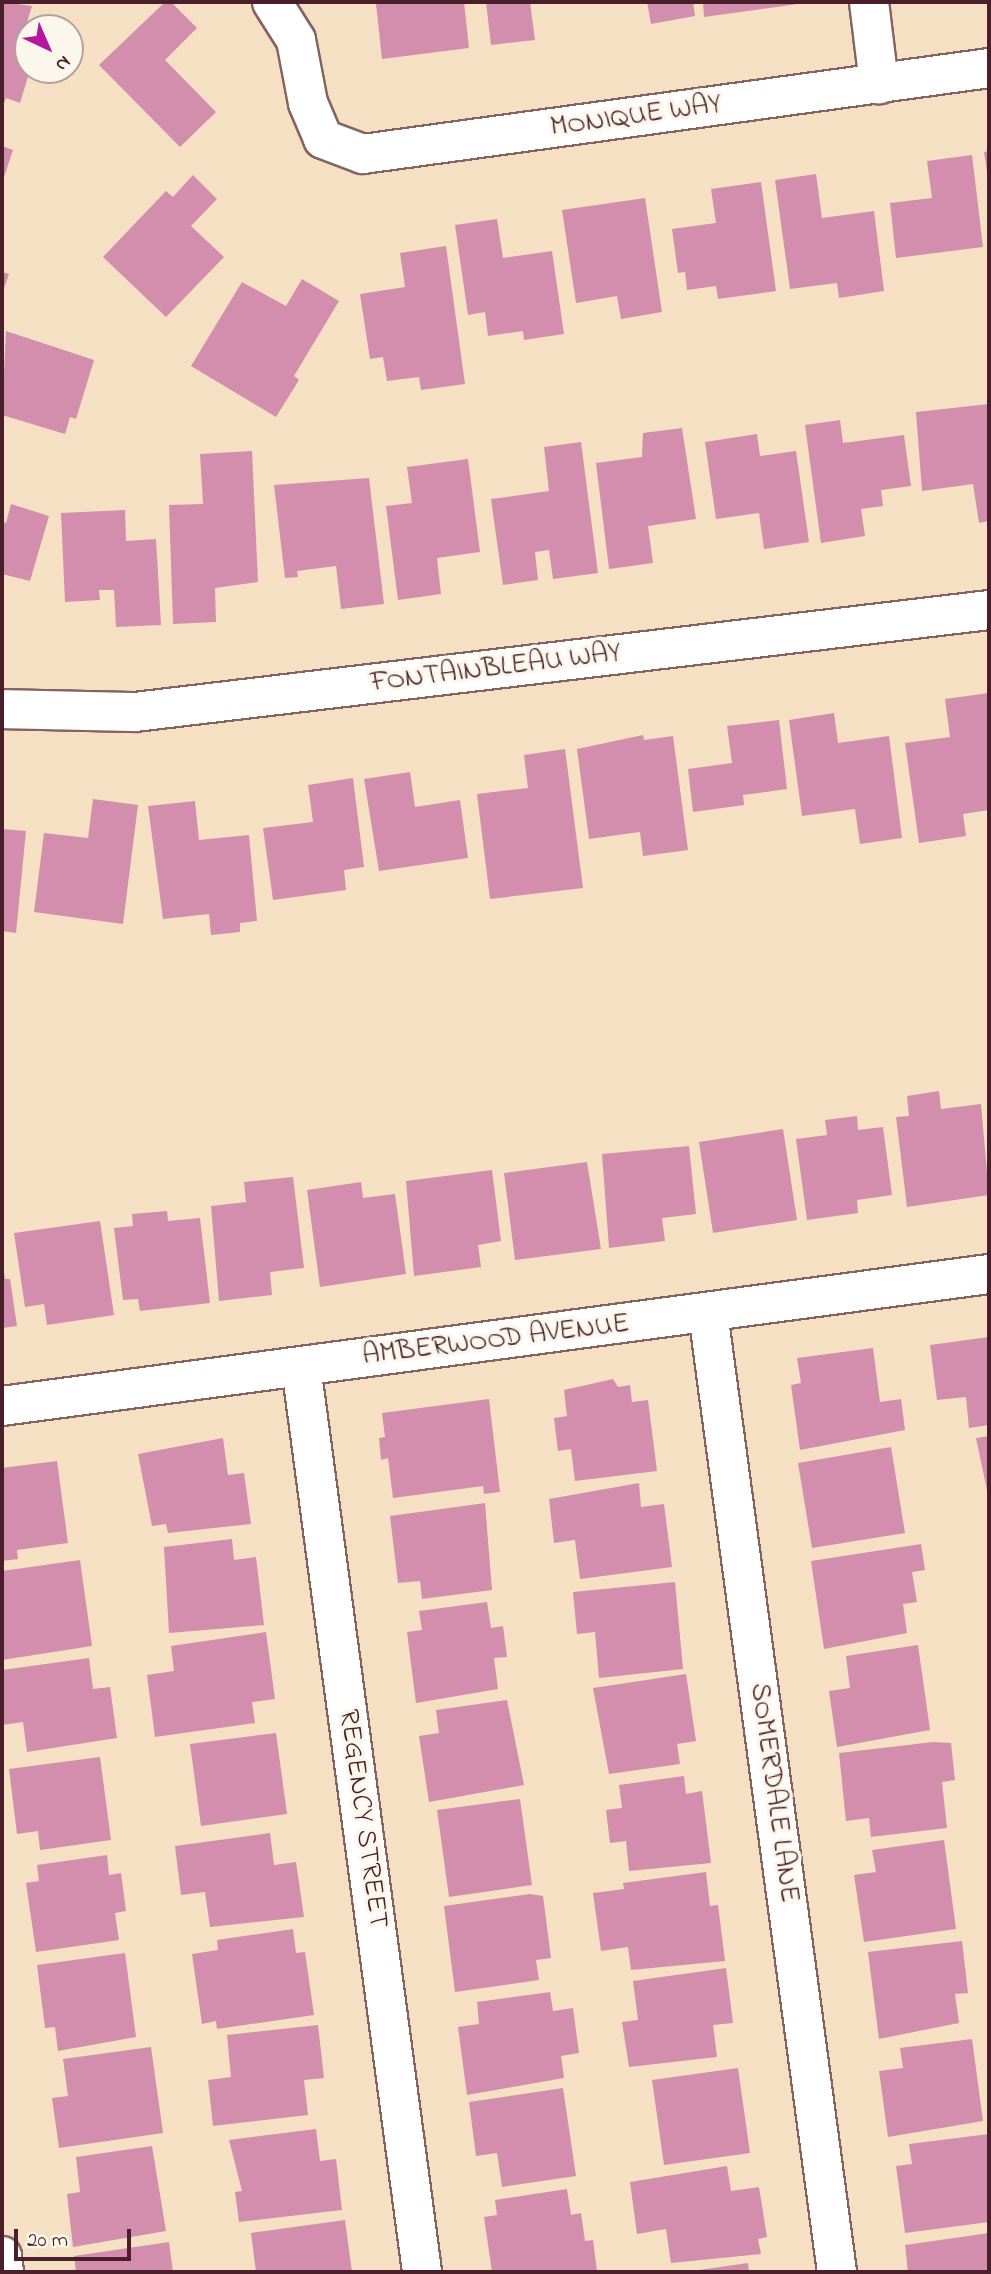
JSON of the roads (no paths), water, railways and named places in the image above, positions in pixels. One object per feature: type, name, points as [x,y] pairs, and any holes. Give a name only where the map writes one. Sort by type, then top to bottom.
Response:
[{"type":"street","name":"MONIQUE WAY","points":[[272,2],[296,40],[308,103],[323,139],[363,154],[989,68]]},
{"type":"street","points":[[869,2],[879,84]]},
{"type":"street","name":"FONTAINBLEAU WAY","points":[[2,709],[135,712],[989,610]]},
{"type":"street","name":"AMBERWOOD AVENUE","points":[[2,1406],[989,1274]]},
{"type":"street","name":"SOMERDALE LANE","points":[[708,1313],[837,2272]]},
{"type":"street","name":"REGENCY STREET","points":[[302,1366],[422,2272]]},
{"type":"street","points":[[2,2256],[4,2272]]}]
